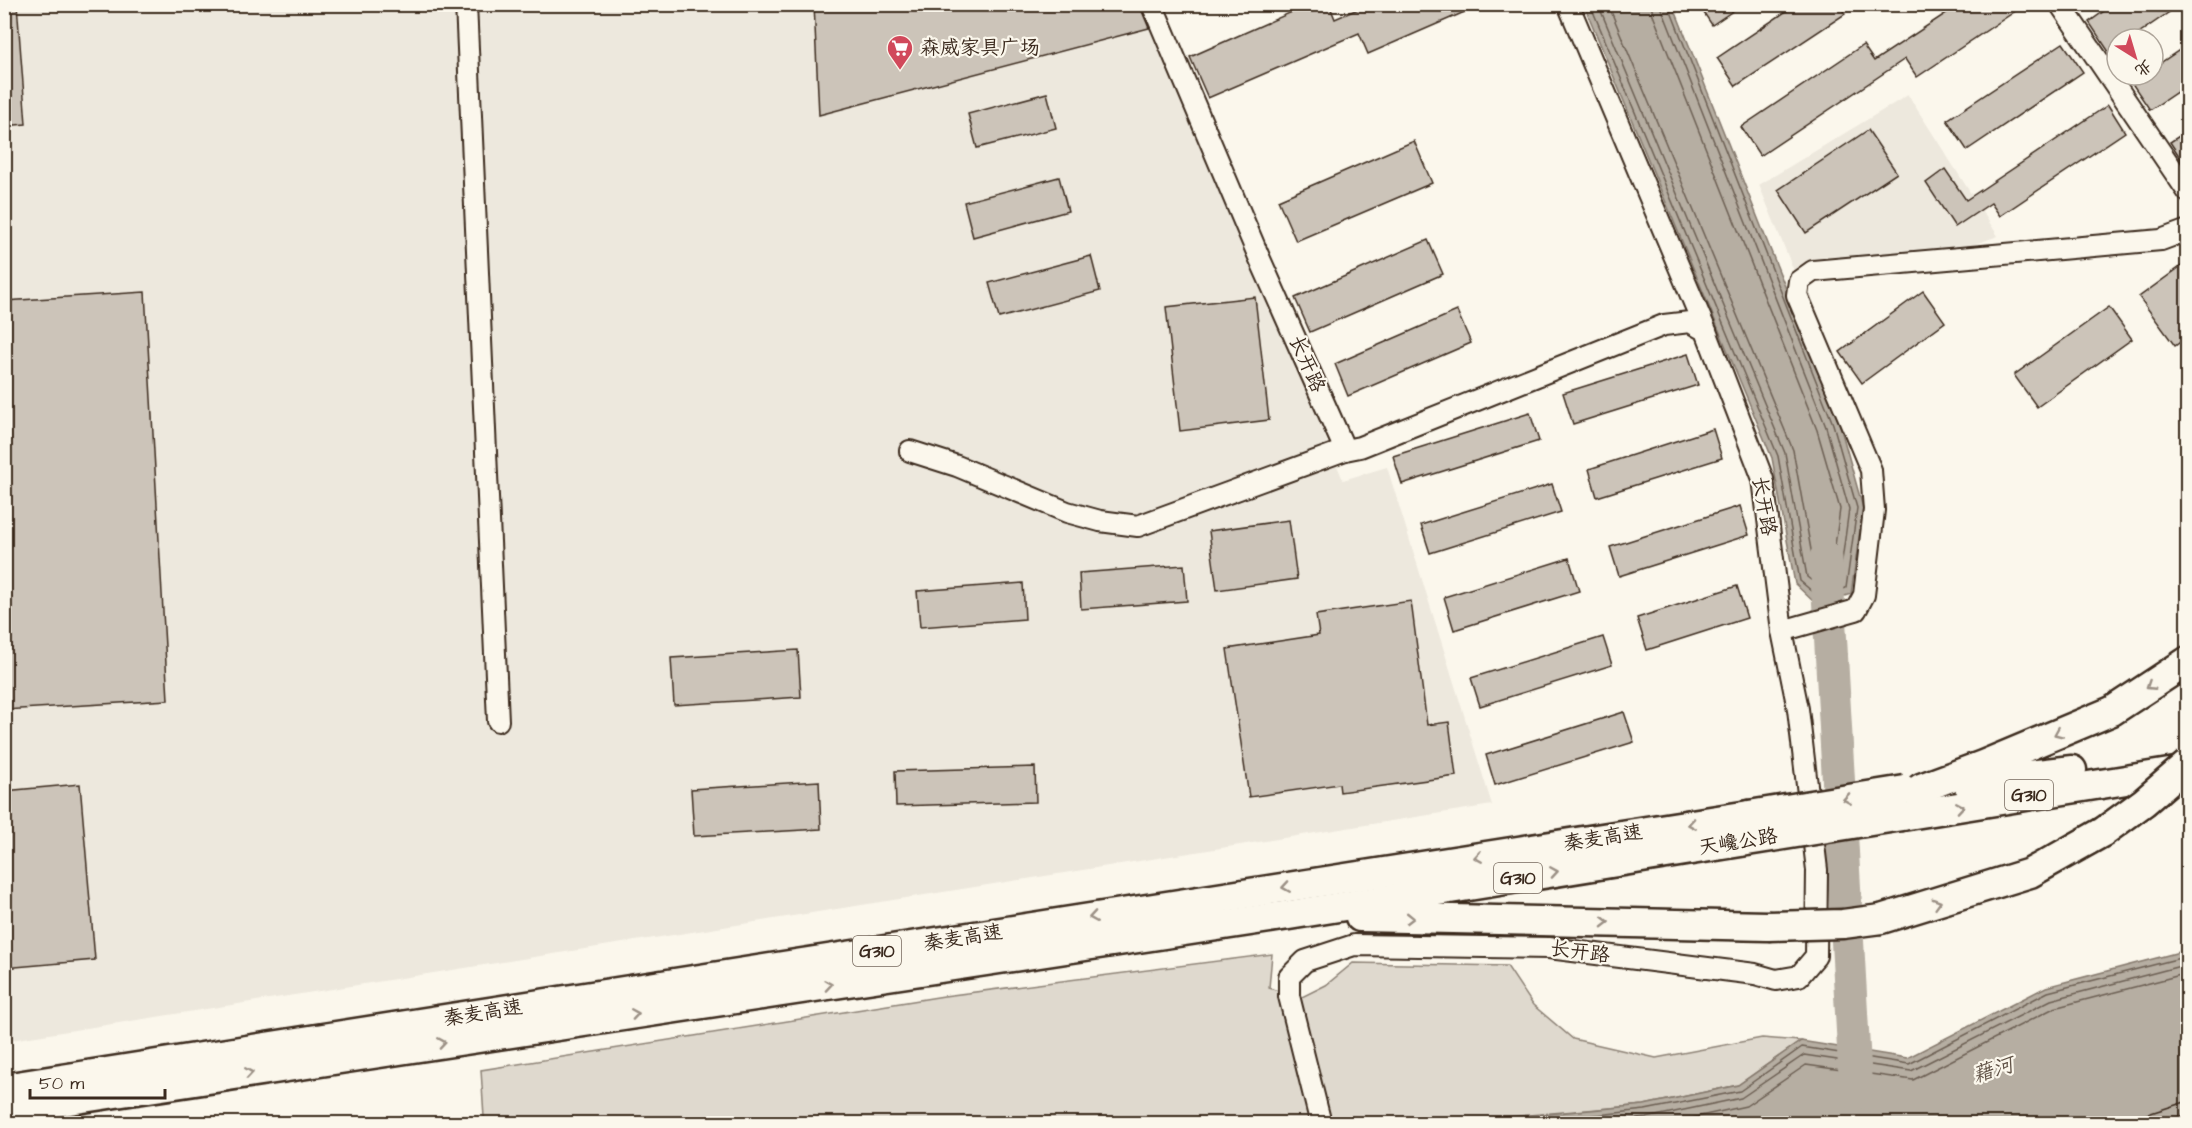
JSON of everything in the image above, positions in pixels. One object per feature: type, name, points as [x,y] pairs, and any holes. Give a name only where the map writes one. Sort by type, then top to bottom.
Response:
[{"type":"highway","points":[[1913,789],[1983,765],[2112,711],[2187,661]]},
{"type":"highway","name":"G310","points":[[1913,789],[2187,756]]},
{"type":"highway","points":[[1289,915],[1768,926],[1843,924],[1881,920],[2030,873],[2103,832],[2144,802],[2187,764]]},
{"type":"highway","name":"天巉公路","points":[[1289,915],[2187,770]]},
{"type":"highway","name":"秦麦高速","points":[[4,1088],[1913,789]]},
{"type":"highway","name":"秦麦高速","points":[[4,1110],[1289,915]]},
{"type":"street","points":[[466,4],[498,721]]},
{"type":"street","name":"长开路","points":[[1152,4],[1259,257],[1345,450]]},
{"type":"street","name":"长开路","points":[[1321,1124],[1288,996],[1289,977],[1305,961],[1354,945],[1549,948],[1755,974],[1776,980],[1799,976],[1816,956],[1817,870],[1798,709],[1782,631],[1762,479],[1706,331],[1568,4]]},
{"type":"street","points":[[2060,4],[2187,192]]},
{"type":"street","points":[[1782,631],[1856,610],[1864,595],[1874,510],[1871,470],[1797,295],[1799,281],[1813,271],[2161,240],[2187,230]]},
{"type":"street","points":[[910,451],[957,466],[1067,512],[1100,521],[1138,526],[1345,450],[1360,447],[1664,325],[1690,322],[1706,331]]},
{"type":"shaded area","points":[[5,5],[1147,5],[1343,480],[1387,467],[1492,805],[5,1041]]},
{"type":"shaded area","points":[[1908,95],[1998,236],[1944,255],[1794,271],[1759,185]]},
{"type":"shaded area","points":[[1272,954],[1269,988],[1300,998],[1326,985],[1353,963],[1507,966],[1533,1005],[1573,1039],[1656,1058],[1762,1038],[1801,1041],[1738,1085],[1644,1105],[1427,1124],[490,1123],[484,1117],[481,1070],[944,996]]},
{"type":"water","points":[[1584,5],[1673,5],[1839,422],[1863,508],[1851,594],[1817,605],[1795,584],[1772,458]]},
{"type":"water","name":"藉河","points":[[2187,950],[2187,1123],[1449,1123],[1644,1105],[1738,1085],[1801,1041],[1907,1058],[2046,987]]},
{"type":"building","points":[[4,4],[17,4],[26,124],[4,126]]},
{"type":"building","name":"森威家具广场","points":[[814,4],[1139,4],[1149,28],[819,115]]},
{"type":"building","points":[[1310,4],[1329,4],[1335,19],[1369,4],[1483,4],[1368,54],[1359,33],[1208,98],[1190,57]]},
{"type":"building","points":[[1698,4],[1743,4],[1712,25]]},
{"type":"building","points":[[1797,4],[1839,4],[1845,14],[1736,86],[1717,58]]},
{"type":"building","points":[[1960,4],[2026,4],[1917,77],[1905,59],[1760,156],[1741,127],[1863,45],[1874,61]]},
{"type":"building","points":[[2114,4],[2181,4],[2147,27],[2105,27],[2105,46],[2089,22]]},
{"type":"building","points":[[2063,43],[2083,72],[1967,150],[1947,120]]},
{"type":"building","points":[[2187,45],[2187,85],[2150,110],[2134,87],[2165,87],[2165,60]]},
{"type":"building","points":[[1047,93],[1056,128],[977,148],[968,114]]},
{"type":"building","points":[[2108,105],[2125,132],[2000,216],[1991,203],[1955,227],[1926,183],[1945,169],[1966,200]]},
{"type":"building","points":[[1868,130],[1897,173],[1806,233],[1778,190]]},
{"type":"building","points":[[2187,131],[2187,168],[2170,142]]},
{"type":"building","points":[[1414,141],[1432,183],[1296,241],[1278,200]]},
{"type":"building","points":[[1059,177],[1068,211],[973,237],[964,202]]},
{"type":"building","points":[[1428,240],[1443,274],[1310,332],[1295,298]]},
{"type":"building","points":[[1091,256],[1100,291],[999,318],[989,283]]},
{"type":"building","points":[[2187,262],[2187,337],[2175,346],[2139,297]]},
{"type":"building","points":[[1923,291],[1945,322],[1862,383],[1840,352]]},
{"type":"building","points":[[145,292],[168,700],[4,710],[4,301]]},
{"type":"building","points":[[1255,297],[1269,420],[1180,431],[1166,307]]},
{"type":"building","points":[[2109,307],[2132,339],[2037,407],[2014,375]]},
{"type":"building","points":[[1457,311],[1471,343],[1348,396],[1335,364]]},
{"type":"building","points":[[1688,354],[1698,385],[1573,424],[1563,393]]},
{"type":"building","points":[[1530,413],[1539,441],[1402,484],[1393,456]]},
{"type":"building","points":[[1713,429],[1722,458],[1597,497],[1589,469]]},
{"type":"building","points":[[1552,484],[1561,512],[1430,553],[1421,525]]},
{"type":"building","points":[[1740,506],[1749,535],[1619,576],[1610,547]]},
{"type":"building","points":[[1289,520],[1297,579],[1217,590],[1209,531]]},
{"type":"building","points":[[1569,558],[1579,591],[1454,630],[1444,597]]},
{"type":"building","points":[[1184,565],[1187,601],[1081,609],[1079,573]]},
{"type":"building","points":[[1023,583],[1025,619],[920,627],[917,591]]},
{"type":"building","points":[[1737,586],[1747,618],[1647,650],[1637,618]]},
{"type":"building","points":[[1411,601],[1427,725],[1449,722],[1456,776],[1340,792],[1339,784],[1249,797],[1227,649],[1319,635],[1316,615]]},
{"type":"building","points":[[1603,637],[1612,665],[1480,706],[1471,678]]},
{"type":"building","points":[[798,650],[801,697],[674,705],[671,658]]},
{"type":"building","points":[[1624,712],[1634,742],[1495,785],[1486,755]]},
{"type":"building","points":[[1035,767],[1036,802],[896,806],[895,771]]},
{"type":"building","points":[[819,781],[821,829],[694,836],[691,789]]},
{"type":"building","points":[[80,784],[95,960],[4,968],[4,791]]},
{"type":"waterway","points":[[1826,558],[1856,1093]]},
{"type":"tram line","points":[[2117,1124],[2188,1101]]},
{"type":"tram line","points":[[2158,1124],[2188,1114]]},
{"type":"place","name":"森威家具广场","points":[[900,71]]}]
